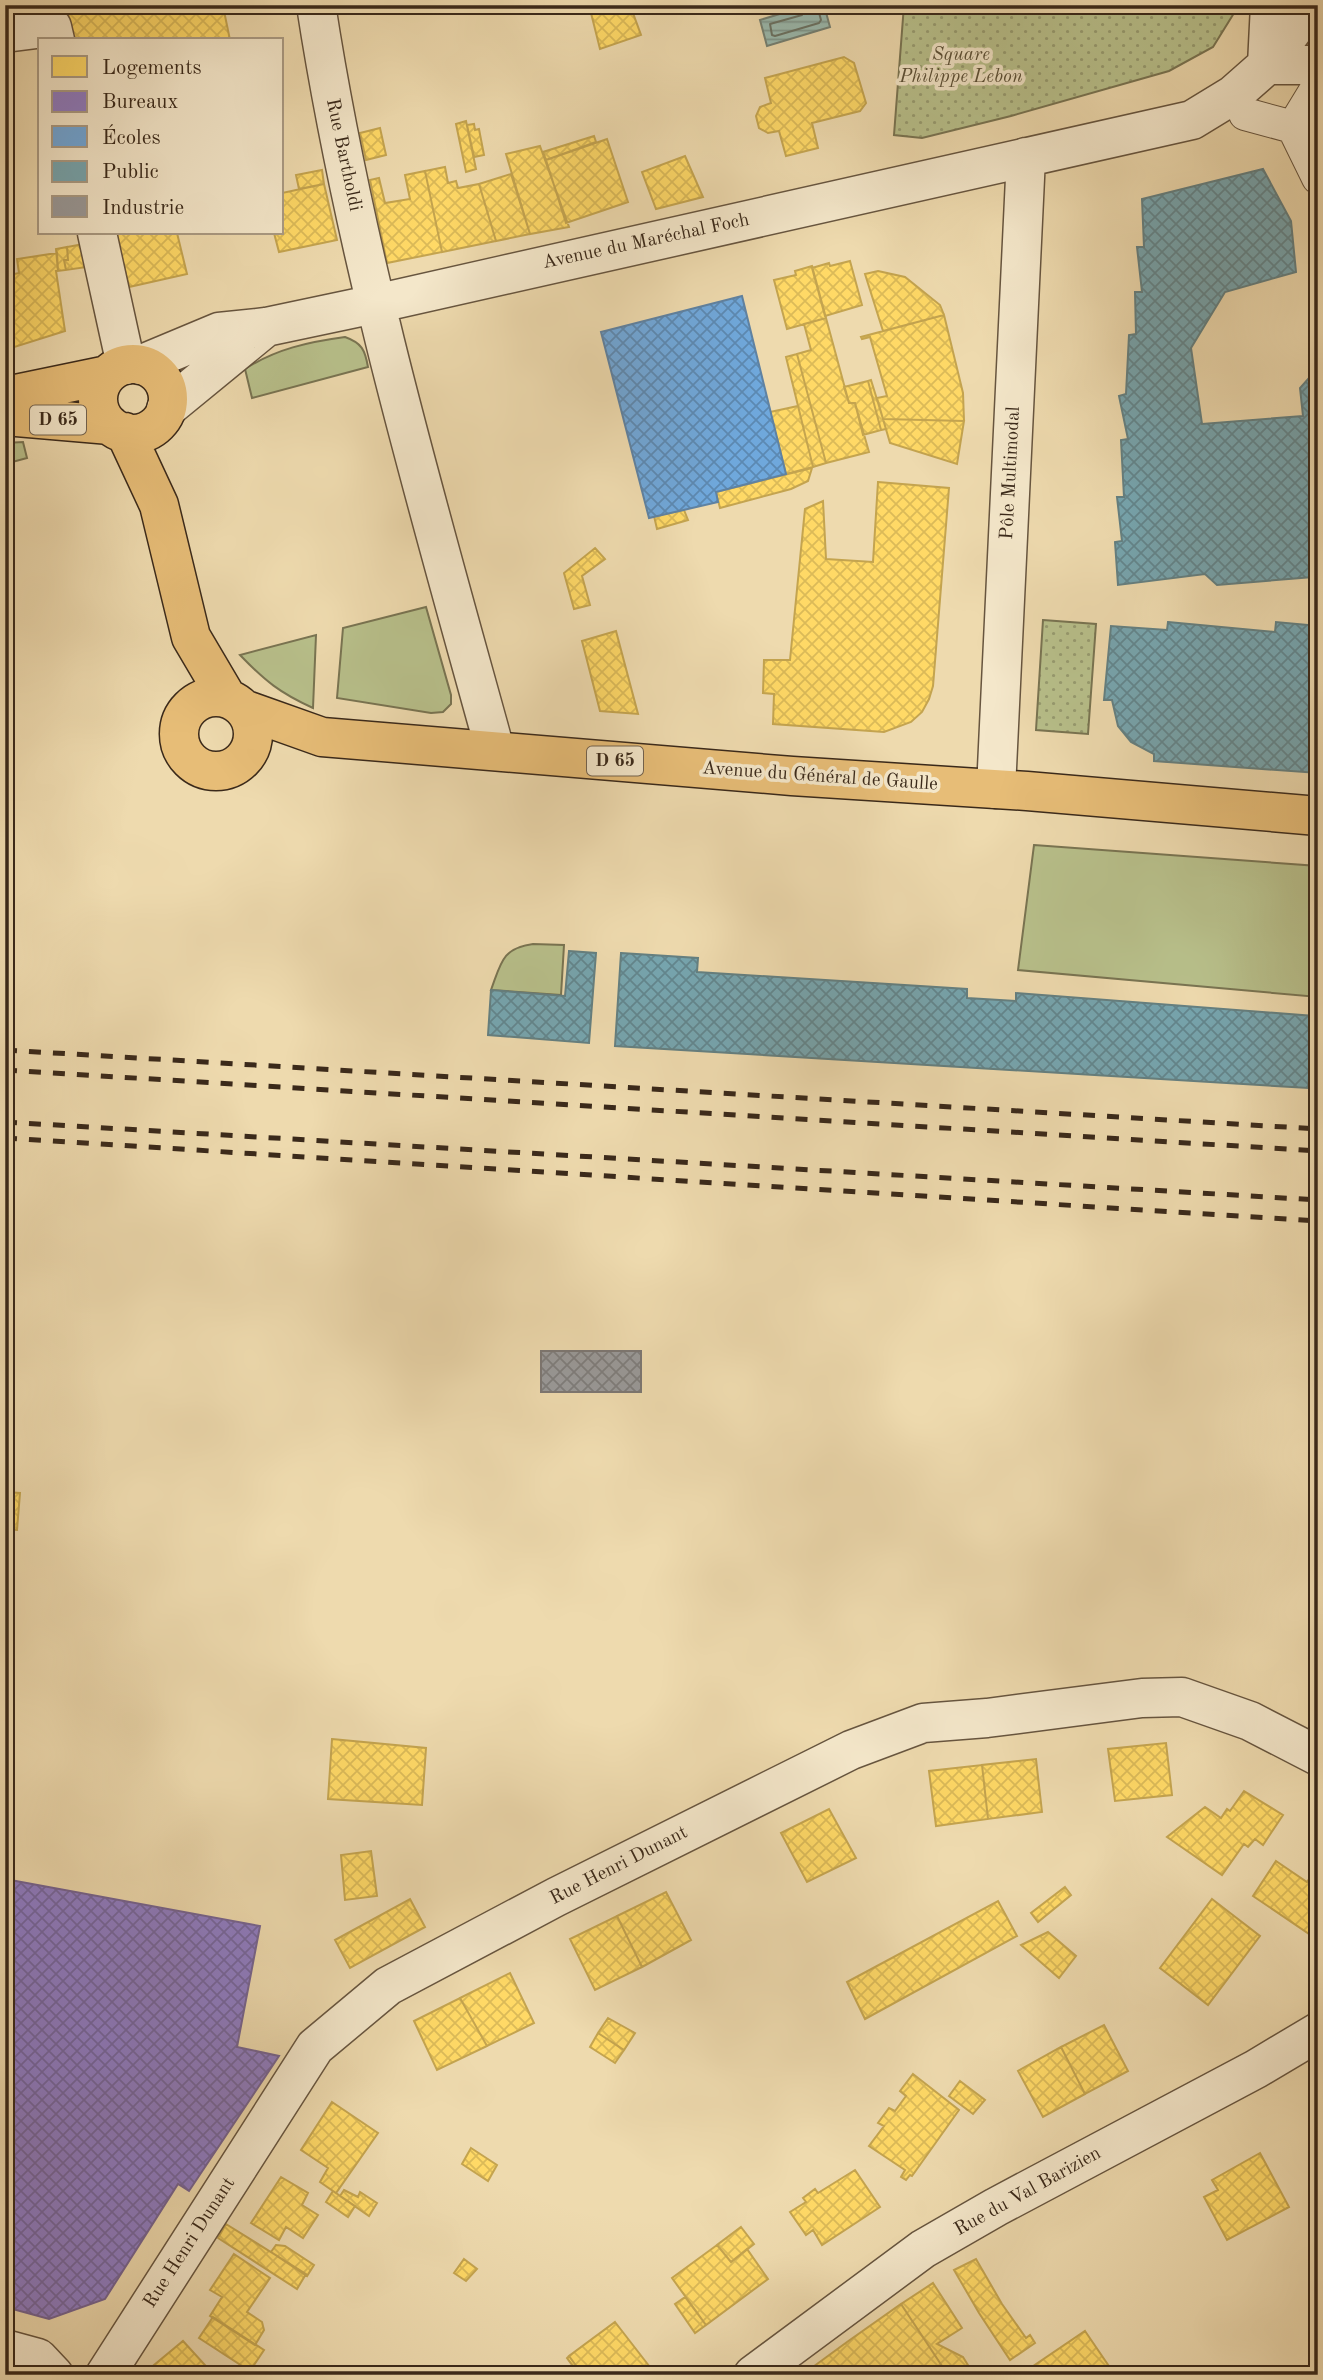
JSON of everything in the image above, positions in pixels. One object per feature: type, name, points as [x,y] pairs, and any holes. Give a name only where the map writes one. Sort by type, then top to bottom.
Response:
[{"type":"main road","name":"Avenue du Maréchal Foch","points":[[5,400],[20,393],[124,368]]},
{"type":"main road","points":[[124,368],[149,368],[163,381],[167,390],[140,422],[99,406],[101,385],[124,368]]},
{"type":"main road","name":"D 65","points":[[5,416],[140,422]]},
{"type":"main road","points":[[140,422],[191,637],[187,710],[179,731],[180,743],[186,757],[205,770],[230,769],[248,754],[253,744],[251,721],[236,704],[191,637]]},
{"type":"main road","points":[[187,710],[204,698],[236,704]]},
{"type":"main road","name":"Avenue du Général de Gaulle","points":[[236,704],[322,737],[1318,816]]},
{"type":"main road","name":"Avenue du Général de Gaulle","points":[[248,754],[322,737]]},
{"type":"street","name":"Rue Bartholdi","points":[[316,5],[330,90],[375,304],[495,750]]},
{"type":"street","points":[[1270,5],[1267,65],[1318,65]]},
{"type":"street","name":"Avenue du Maréchal Foch","points":[[124,368],[219,332],[266,327],[375,304],[1192,120],[1233,95],[1267,65],[1311,5]]},
{"type":"street","points":[[5,33],[52,27],[55,38]]},
{"type":"street","points":[[1293,127],[1318,86]]},
{"type":"street","points":[[1245,114],[1293,127],[1318,178]]},
{"type":"street","name":"Pôle Multimodal","points":[[996,789],[1026,157]]},
{"type":"street","points":[[97,234],[124,368]]},
{"type":"street","name":"Avenue du Maréchal Foch","points":[[140,422],[266,327]]},
{"type":"street","name":"Rue Henri Dunant","points":[[105,2375],[315,2047],[388,1986],[556,1897],[851,1750],[923,1723],[987,1718],[1142,1698],[1182,1697],[1250,1721],[1318,1756]]},
{"type":"street","name":"Rue du Val Barizien","points":[[753,2375],[923,2249],[996,2207],[1256,2069],[1318,2032]]},
{"type":"street","points":[[5,2349],[38,2358],[54,2375]]},
{"type":"green space","name":"Square Philippe Lebon","points":[[904,5],[1239,5],[1213,47],[1169,71],[922,138],[894,135]]},
{"type":"green space","points":[[345,337],[362,348],[368,367],[252,398],[245,369],[268,356],[293,347]]},
{"type":"green space","points":[[23,442],[27,458],[5,464],[5,443]]},
{"type":"green space","points":[[426,607],[451,695],[451,704],[443,712],[431,713],[337,698],[343,628]]},
{"type":"green space","points":[[1043,620],[1096,624],[1088,734],[1036,730]]},
{"type":"green space","points":[[316,635],[313,708],[274,686],[240,655]]},
{"type":"green space","points":[[1034,845],[1318,866],[1318,997],[1018,970]]},
{"type":"green space","points":[[533,944],[564,945],[561,995],[491,990],[504,958],[515,949]]},
{"type":"water","points":[[809,5],[824,5],[830,27],[767,46],[760,20]]},
{"type":"building: Logements","points":[[61,5],[247,5],[224,11],[230,38],[69,38]]},
{"type":"building: Logements","points":[[589,5],[630,5],[641,35],[600,49]]},
{"type":"building: Logements","points":[[844,57],[854,63],[866,103],[860,111],[812,123],[818,148],[786,156],[779,131],[768,133],[759,128],[756,116],[760,107],[771,103],[765,78]]},
{"type":"building: Logements","points":[[466,121],[476,169],[466,172],[456,124]]},
{"type":"building: Logements","points":[[474,124],[475,130],[479,129],[484,155],[474,157],[467,125]]},
{"type":"building: Logements","points":[[380,128],[386,155],[366,160],[360,133]]},
{"type":"building: Logements","points":[[594,136],[596,142],[546,160],[543,152]]},
{"type":"building: Logements","points":[[607,139],[628,202],[566,223],[546,160]]},
{"type":"building: Logements","points":[[540,146],[569,227],[530,234],[506,154]]},
{"type":"building: Logements","points":[[685,156],[703,197],[656,209],[642,172]]},
{"type":"building: Logements","points":[[445,167],[448,183],[456,181],[458,188],[479,184],[496,241],[442,252],[425,171]]},
{"type":"building: Logements","points":[[322,170],[324,184],[299,189],[296,175]]},
{"type":"building: Logements","points":[[425,171],[442,252],[387,263],[370,180],[379,178],[385,203],[410,199],[405,175]]},
{"type":"building: Logements","points":[[511,174],[530,234],[496,241],[479,184]]},
{"type":"building: Logements","points":[[324,184],[337,240],[279,252],[274,234],[284,234],[284,193]]},
{"type":"building: Logements","points":[[116,234],[177,234],[187,274],[129,287]]},
{"type":"building: Logements","points":[[89,243],[94,266],[66,270],[64,260],[68,260],[67,247]]},
{"type":"building: Logements","points":[[67,247],[68,260],[64,260],[66,270],[58,271],[56,249]]},
{"type":"building: Logements","points":[[57,253],[56,271],[65,331],[5,350],[5,276],[19,273],[17,259]]},
{"type":"building: Logements","points":[[850,261],[862,305],[825,316],[812,268]]},
{"type":"building: Logements","points":[[812,266],[826,318],[787,329],[774,280],[796,275],[795,271]]},
{"type":"building: Logements","points":[[878,271],[905,277],[940,305],[944,315],[883,331],[865,274]]},
{"type":"building: Logements","points":[[944,315],[963,393],[964,421],[883,419],[877,398],[887,396],[870,337],[861,337]]},
{"type":"building: Logements","points":[[826,318],[849,403],[855,403],[869,452],[826,463],[797,354],[811,350],[804,324]]},
{"type":"building: Logements","points":[[797,354],[826,463],[813,467],[786,357]]},
{"type":"building: Logements","points":[[871,380],[886,429],[881,430],[868,381]]},
{"type":"building: Logements","points":[[868,381],[881,430],[863,435],[855,403],[849,403],[844,387]]},
{"type":"building: Logements","points":[[798,406],[813,467],[786,474],[770,412]]},
{"type":"building: Logements","points":[[883,419],[964,421],[957,464],[890,443]]},
{"type":"building: Logements","points":[[812,468],[808,481],[791,489],[720,508],[716,492]]},
{"type":"building: Logements","points":[[878,482],[949,488],[933,686],[929,699],[922,712],[911,722],[884,732],[773,724],[774,694],[763,693],[764,660],[790,660],[805,509],[823,501],[826,559],[873,562]]},
{"type":"building: Logements","points":[[684,510],[688,520],[657,529],[654,516]]},
{"type":"building: Logements","points":[[595,548],[605,559],[582,576],[590,605],[574,609],[564,573]]},
{"type":"building: Logements","points":[[616,631],[638,714],[600,711],[582,641]]},
{"type":"building: Logements","points":[[5,1492],[20,1493],[17,1530],[5,1529]]},
{"type":"building: Logements","points":[[332,1739],[426,1748],[422,1805],[328,1799]]},
{"type":"building: Logements","points":[[1166,1743],[1172,1795],[1115,1801],[1108,1749]]},
{"type":"building: Logements","points":[[1036,1759],[1042,1812],[988,1819],[982,1765]]},
{"type":"building: Logements","points":[[982,1765],[988,1819],[936,1826],[929,1771]]},
{"type":"building: Logements","points":[[1244,1791],[1283,1815],[1263,1845],[1255,1839],[1248,1847],[1244,1844],[1222,1875],[1167,1837],[1205,1807],[1221,1818],[1227,1809],[1230,1811]]},
{"type":"building: Logements","points":[[829,1809],[856,1858],[807,1882],[781,1833]]},
{"type":"building: Logements","points":[[371,1851],[377,1896],[345,1900],[341,1855]]},
{"type":"building: Logements","points":[[1276,1861],[1307,1882],[1318,1866],[1318,1940],[1253,1896]]},
{"type":"building: Logements","points":[[1065,1887],[1071,1895],[1038,1922],[1031,1913]]},
{"type":"building: Logements","points":[[666,1892],[691,1940],[642,1967],[617,1916]]},
{"type":"building: Logements","points":[[410,1899],[425,1927],[350,1968],[335,1940]]},
{"type":"building: Logements","points":[[1212,1899],[1260,1936],[1208,2005],[1160,1968]]},
{"type":"building: Logements","points":[[998,1901],[1017,1936],[865,2019],[847,1982]]},
{"type":"building: Logements","points":[[617,1916],[642,1967],[595,1990],[570,1939]]},
{"type":"building: Logements","points":[[1048,1932],[1076,1956],[1059,1978],[1021,1945]]},
{"type":"building: Logements","points":[[510,1973],[534,2023],[487,2046],[460,1998]]},
{"type":"building: Logements","points":[[460,1998],[487,2046],[437,2070],[414,2021]]},
{"type":"building: Logements","points":[[608,2018],[635,2033],[624,2050],[598,2033]]},
{"type":"building: Logements","points":[[1104,2025],[1128,2071],[1085,2094],[1061,2047]]},
{"type":"building: Logements","points":[[598,2033],[624,2050],[615,2063],[590,2047]]},
{"type":"building: Logements","points":[[1061,2047],[1085,2094],[1043,2117],[1018,2071]]},
{"type":"building: Logements","points":[[913,2074],[959,2110],[912,2176],[906,2180],[901,2177],[905,2170],[869,2146],[884,2126],[878,2123],[889,2108],[895,2111],[906,2096],[900,2091]]},
{"type":"building: Logements","points":[[960,2081],[985,2100],[973,2114],[949,2096]]},
{"type":"building: Logements","points":[[332,2102],[378,2133],[336,2193],[320,2182],[328,2168],[301,2150]]},
{"type":"building: Logements","points":[[471,2148],[497,2165],[488,2181],[462,2164]]},
{"type":"building: Logements","points":[[1260,2153],[1289,2207],[1227,2240],[1204,2197],[1218,2190],[1212,2180]]},
{"type":"building: Logements","points":[[855,2170],[880,2207],[822,2245],[813,2230],[806,2235],[790,2212],[806,2202],[803,2198],[815,2189],[818,2193]]},
{"type":"building: Logements","points":[[281,2177],[308,2193],[302,2205],[318,2215],[303,2238],[286,2227],[279,2240],[251,2223]]},
{"type":"building: Logements","points":[[344,2190],[358,2197],[360,2192],[377,2203],[369,2216],[340,2196]]},
{"type":"building: Logements","points":[[333,2191],[355,2206],[348,2217],[326,2202]]},
{"type":"building: Logements","points":[[226,2224],[306,2274],[297,2289],[218,2238]]},
{"type":"building: Logements","points":[[741,2227],[754,2244],[731,2262],[717,2245]]},
{"type":"building: Logements","points":[[276,2245],[285,2246],[314,2265],[307,2276],[271,2252]]},
{"type":"building: Logements","points":[[717,2245],[731,2262],[747,2249],[768,2279],[706,2325],[672,2278]]},
{"type":"building: Logements","points":[[234,2254],[270,2278],[247,2312],[262,2322],[264,2330],[255,2345],[210,2316],[222,2297],[210,2290]]},
{"type":"building: Logements","points":[[464,2259],[477,2269],[466,2281],[454,2273]]},
{"type":"building: Logements","points":[[976,2259],[1002,2304],[1026,2338],[1030,2335],[1035,2343],[1010,2360],[954,2270]]},
{"type":"building: Logements","points":[[933,2283],[962,2328],[937,2344],[963,2357],[974,2375],[948,2375],[901,2304]]},
{"type":"building: Logements","points":[[685,2297],[706,2325],[695,2333],[675,2304]]},
{"type":"building: Logements","points":[[901,2304],[948,2375],[802,2375],[847,2342]]},
{"type":"building: Logements","points":[[213,2317],[264,2350],[250,2371],[199,2338]]},
{"type":"building: Logements","points":[[615,2322],[653,2371],[648,2375],[583,2375],[569,2356]]},
{"type":"building: Logements","points":[[1085,2331],[1115,2375],[1020,2375]]},
{"type":"building: Logements","points":[[183,2341],[214,2375],[142,2375]]},
{"type":"building: Logements","points":[[569,2356],[583,2375],[559,2375],[572,2365],[567,2358]]},
{"type":"building: Bureaux","points":[[5,1879],[260,1926],[237,2047],[279,2056],[189,2191],[178,2184],[105,2299],[49,2319],[9,2308],[5,2320]]},
{"type":"building: Écoles","points":[[742,296],[786,474],[716,492],[718,502],[649,518],[601,332]]},
{"type":"building: Public","points":[[1263,169],[1291,221],[1296,272],[1225,292],[1191,348],[1202,424],[1303,416],[1300,388],[1309,378],[1318,378],[1318,571],[1313,577],[1217,585],[1205,574],[1118,585],[1115,542],[1122,541],[1117,497],[1124,497],[1121,440],[1128,439],[1119,396],[1126,394],[1129,335],[1136,334],[1135,292],[1142,292],[1137,247],[1144,247],[1142,199]]},
{"type":"building: Public","points":[[1168,622],[1275,632],[1276,622],[1318,626],[1318,773],[1154,761],[1154,754],[1131,742],[1118,726],[1112,700],[1104,700],[1111,626],[1167,630]]},
{"type":"building: Public","points":[[569,951],[596,953],[589,1043],[488,1035],[491,990],[565,996]]},
{"type":"building: Public","points":[[621,953],[698,958],[697,972],[967,989],[967,998],[1016,1001],[1016,993],[1314,1016],[1308,1088],[615,1046]]},
{"type":"building: Industrie","points":[[541,1351],[641,1351],[641,1392],[541,1392]]},
{"type":"railway","points":[[5,1050],[1318,1129]]},
{"type":"railway","points":[[5,1070],[1318,1151]]},
{"type":"railway","points":[[5,1122],[1318,1200]]},
{"type":"railway","points":[[5,1138],[1318,1221]]}]
